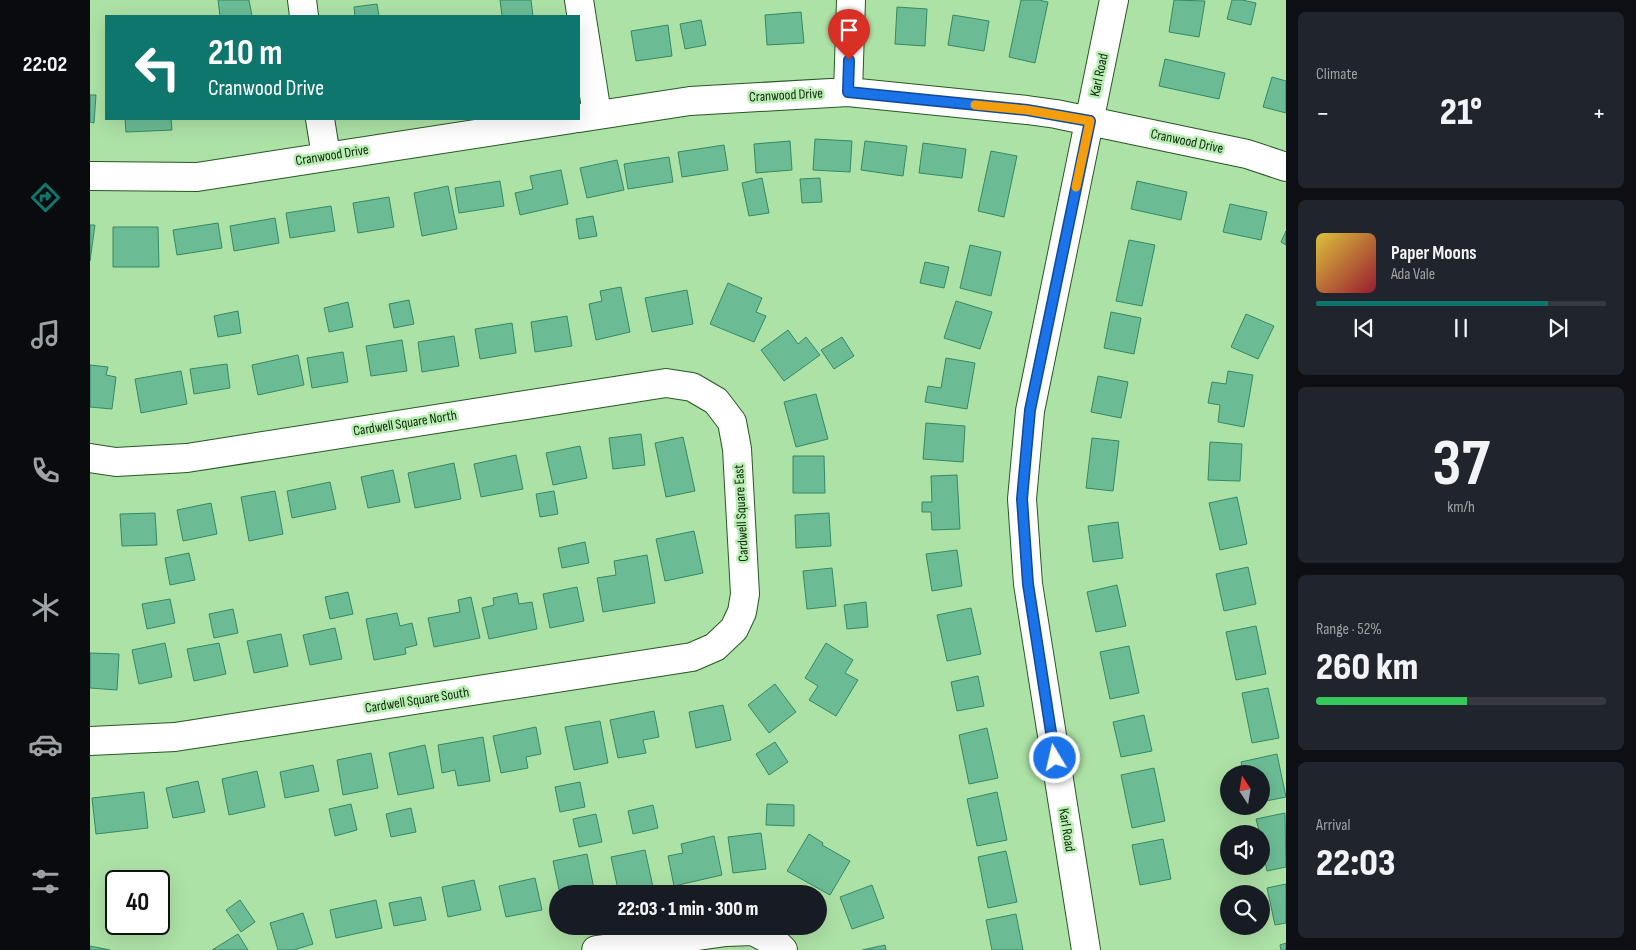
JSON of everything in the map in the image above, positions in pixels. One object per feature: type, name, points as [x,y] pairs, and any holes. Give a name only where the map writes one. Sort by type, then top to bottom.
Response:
[{"type":"street","points":[[302,0],[304,15]]},
{"type":"street","points":[[579,0],[580,15]]},
{"type":"street","points":[[848,92],[851,0]]},
{"type":"street","name":"Karl Road","points":[[1086,950],[1028,584],[1022,499],[1030,410],[1114,0]]},
{"type":"street","points":[[580,29],[583,117]]},
{"type":"street","name":"Cranwood Drive","points":[[583,117],[690,101],[848,92],[1027,110],[1090,121],[1247,154],[1286,168]]},
{"type":"street","points":[[320,120],[326,156]]},
{"type":"street","name":"Cranwood Drive","points":[[90,176],[197,177],[563,120]]},
{"type":"street","name":"Cardwell Square North","points":[[90,458],[116,462],[187,458],[666,383],[692,387],[716,401]]},
{"type":"street","name":"Cardwell Square East","points":[[716,401],[732,422],[737,449],[745,594],[742,612],[734,629]]},
{"type":"street","name":"Cardwell Square South","points":[[90,741],[175,737],[692,657],[716,647],[734,629]]},
{"type":"street","points":[[596,950],[726,932],[752,931],[780,946]]},
{"type":"building","points":[[218,0],[249,0],[252,15],[220,15]]},
{"type":"building","points":[[500,0],[531,0],[533,15],[502,15]]},
{"type":"building","points":[[1021,0],[1048,2],[1035,63],[1009,57]]},
{"type":"building","points":[[1174,0],[1205,1],[1199,37],[1169,32]]},
{"type":"building","points":[[1232,0],[1256,3],[1251,25],[1227,19]]},
{"type":"building","points":[[377,4],[379,15],[355,15],[354,7]]},
{"type":"building","points":[[897,7],[927,9],[925,46],[895,44]]},
{"type":"building","points":[[801,12],[804,43],[767,45],[765,15]]},
{"type":"building","points":[[953,15],[989,21],[984,51],[948,45]]},
{"type":"building","points":[[701,20],[706,45],[685,49],[680,24]]},
{"type":"building","points":[[668,25],[672,56],[636,61],[631,31]]},
{"type":"building","points":[[1165,59],[1225,73],[1219,99],[1159,86]]},
{"type":"building","points":[[1272,77],[1286,81],[1286,113],[1263,107]]},
{"type":"building","points":[[90,95],[96,95],[94,123],[90,122]]},
{"type":"building","points":[[125,120],[171,120],[172,130],[126,132]]},
{"type":"building","points":[[815,139],[852,141],[850,172],[813,170]]},
{"type":"building","points":[[790,141],[792,170],[756,173],[754,144]]},
{"type":"building","points":[[865,141],[907,146],[903,176],[861,170]]},
{"type":"building","points":[[923,143],[966,149],[962,178],[919,173]]},
{"type":"building","points":[[724,145],[728,170],[682,177],[678,152]]},
{"type":"building","points":[[991,151],[1017,156],[1004,217],[978,211]]},
{"type":"building","points":[[669,157],[673,182],[628,189],[624,164]]},
{"type":"building","points":[[617,160],[624,190],[587,198],[580,168]]},
{"type":"building","points":[[561,170],[568,204],[520,215],[515,193],[533,189],[530,176]]},
{"type":"building","points":[[762,178],[769,213],[749,216],[742,183]]},
{"type":"building","points":[[820,178],[822,202],[802,203],[800,179]]},
{"type":"building","points":[[500,181],[504,206],[459,213],[455,188]]},
{"type":"building","points":[[1137,181],[1187,192],[1181,220],[1131,209]]},
{"type":"building","points":[[448,186],[457,229],[422,236],[414,193]]},
{"type":"building","points":[[389,197],[394,227],[358,233],[353,203]]},
{"type":"building","points":[[1230,204],[1267,212],[1261,240],[1223,232]]},
{"type":"building","points":[[331,206],[335,231],[290,238],[286,213]]},
{"type":"building","points":[[593,216],[597,236],[579,239],[576,219]]},
{"type":"building","points":[[275,218],[279,243],[234,251],[230,226]]},
{"type":"building","points":[[218,223],[222,248],[177,255],[173,230]]},
{"type":"building","points":[[90,225],[95,225],[90,261]]},
{"type":"building","points":[[113,227],[158,227],[159,267],[113,267]]},
{"type":"building","points":[[1286,231],[1286,245],[1281,242]]},
{"type":"building","points":[[1129,240],[1155,245],[1142,306],[1116,301]]},
{"type":"building","points":[[970,245],[1001,252],[991,296],[960,288]]},
{"type":"building","points":[[925,262],[949,267],[944,288],[920,283]]},
{"type":"building","points":[[728,283],[762,298],[756,312],[766,316],[754,342],[710,324]]},
{"type":"building","points":[[621,287],[630,332],[596,340],[589,304],[602,301],[600,291]]},
{"type":"building","points":[[687,290],[693,324],[652,332],[645,298]]},
{"type":"building","points":[[409,300],[414,324],[394,328],[389,304]]},
{"type":"building","points":[[956,301],[992,312],[980,349],[944,338]]},
{"type":"building","points":[[348,302],[353,327],[329,332],[324,308]]},
{"type":"building","points":[[238,311],[241,333],[218,337],[214,316]]},
{"type":"building","points":[[1111,312],[1141,318],[1134,354],[1104,348]]},
{"type":"building","points":[[1246,314],[1274,326],[1258,359],[1231,347]]},
{"type":"building","points":[[567,316],[572,346],[535,352],[531,322]]},
{"type":"building","points":[[512,323],[516,353],[480,359],[475,329]]},
{"type":"building","points":[[788,330],[798,344],[806,337],[820,355],[784,381],[761,350]]},
{"type":"building","points":[[454,336],[459,366],[422,372],[418,342]]},
{"type":"building","points":[[842,337],[854,356],[834,369],[821,350]]},
{"type":"building","points":[[402,340],[407,371],[371,376],[366,346]]},
{"type":"building","points":[[343,352],[348,382],[312,388],[307,358]]},
{"type":"building","points":[[298,355],[304,385],[258,395],[252,365]]},
{"type":"building","points":[[946,358],[975,363],[967,409],[925,402],[928,386],[941,388]]},
{"type":"building","points":[[227,364],[230,388],[194,394],[190,369]]},
{"type":"building","points":[[90,365],[108,367],[106,375],[116,377],[112,409],[90,407]]},
{"type":"building","points":[[181,371],[187,404],[141,413],[135,379]]},
{"type":"building","points":[[1228,371],[1253,375],[1244,427],[1218,422],[1220,405],[1208,403],[1212,382],[1226,384]]},
{"type":"building","points":[[1098,376],[1128,382],[1121,418],[1091,412]]},
{"type":"building","points":[[816,394],[828,439],[796,447],[784,402]]},
{"type":"building","points":[[926,423],[965,426],[963,462],[923,459]]},
{"type":"building","points":[[641,434],[645,465],[613,469],[609,438]]},
{"type":"building","points":[[683,437],[695,491],[666,497],[655,443]]},
{"type":"building","points":[[1092,438],[1119,441],[1113,491],[1086,488]]},
{"type":"building","points":[[1210,442],[1242,444],[1240,481],[1208,480]]},
{"type":"building","points":[[580,446],[587,478],[553,485],[546,453]]},
{"type":"building","points":[[516,455],[523,489],[481,497],[474,464]]},
{"type":"building","points":[[793,456],[824,456],[825,493],[793,493]]},
{"type":"building","points":[[454,463],[461,499],[415,508],[408,473]]},
{"type":"building","points":[[393,470],[400,502],[368,508],[361,477]]},
{"type":"building","points":[[957,475],[960,529],[932,530],[931,512],[922,512],[922,502],[932,502],[931,476]]},
{"type":"building","points":[[330,482],[336,509],[292,518],[287,491]]},
{"type":"building","points":[[275,491],[283,534],[249,541],[241,497]]},
{"type":"building","points":[[554,491],[558,514],[540,517],[536,494]]},
{"type":"building","points":[[1237,497],[1247,544],[1220,550],[1209,503]]},
{"type":"building","points":[[211,503],[217,534],[183,541],[177,510]]},
{"type":"building","points":[[155,513],[157,545],[122,546],[120,514]]},
{"type":"building","points":[[829,513],[831,546],[796,548],[795,515]]},
{"type":"building","points":[[1118,522],[1123,558],[1093,562],[1088,526]]},
{"type":"building","points":[[694,531],[703,573],[665,581],[656,539]]},
{"type":"building","points":[[585,542],[589,563],[562,568],[558,548]]},
{"type":"building","points":[[957,550],[962,586],[932,591],[926,554]]},
{"type":"building","points":[[189,553],[195,580],[170,585],[165,558]]},
{"type":"building","points":[[647,555],[655,603],[603,612],[597,578],[616,575],[614,561]]},
{"type":"building","points":[[1248,567],[1256,604],[1224,611],[1216,574]]},
{"type":"building","points":[[832,568],[836,606],[807,609],[803,571]]},
{"type":"building","points":[[1117,585],[1126,626],[1096,632],[1087,592]]},
{"type":"building","points":[[577,587],[584,621],[550,628],[543,594]]},
{"type":"building","points":[[348,592],[353,614],[330,619],[325,597]]},
{"type":"building","points":[[517,593],[519,604],[532,602],[537,629],[489,639],[482,608],[494,605],[493,598]]},
{"type":"building","points":[[471,597],[480,638],[434,647],[428,618],[460,612],[458,600]]},
{"type":"building","points":[[170,599],[175,623],[147,629],[142,604]]},
{"type":"building","points":[[866,602],[868,627],[847,629],[844,605]]},
{"type":"building","points":[[971,608],[981,654],[947,661],[937,615]]},
{"type":"building","points":[[233,609],[238,633],[214,638],[209,614]]},
{"type":"building","points":[[397,613],[400,626],[412,623],[417,645],[405,648],[406,654],[374,660],[366,619]]},
{"type":"building","points":[[1256,626],[1266,674],[1236,680],[1226,632]]},
{"type":"building","points":[[335,628],[342,659],[310,665],[303,635]]},
{"type":"building","points":[[281,634],[288,666],[254,673],[247,641]]},
{"type":"building","points":[[165,643],[172,677],[139,684],[132,650]]},
{"type":"building","points":[[219,643],[226,674],[194,681],[187,649]]},
{"type":"building","points":[[826,643],[853,660],[845,673],[858,680],[836,716],[809,700],[818,686],[805,678]]},
{"type":"building","points":[[1129,646],[1139,693],[1110,699],[1100,652]]},
{"type":"building","points":[[90,653],[119,654],[117,690],[90,688]]},
{"type":"building","points":[[978,676],[984,706],[957,711],[951,682]]},
{"type":"building","points":[[775,684],[796,712],[769,733],[748,705]]},
{"type":"building","points":[[1268,688],[1279,738],[1252,743],[1242,693]]},
{"type":"building","points":[[723,705],[731,740],[696,748],[689,712]]},
{"type":"building","points":[[654,711],[659,737],[643,740],[646,753],[618,758],[610,720]]},
{"type":"building","points":[[1144,715],[1152,751],[1121,757],[1113,722]]},
{"type":"building","points":[[600,721],[608,763],[574,770],[565,727]]},
{"type":"building","points":[[536,727],[541,754],[526,757],[528,768],[501,773],[493,736]]},
{"type":"building","points":[[987,728],[998,778],[969,784],[959,735]]},
{"type":"building","points":[[483,737],[490,781],[458,786],[455,770],[442,773],[438,745]]},
{"type":"building","points":[[775,742],[788,762],[769,775],[756,754]]},
{"type":"building","points":[[425,745],[434,788],[398,795],[389,753]]},
{"type":"building","points":[[371,753],[378,788],[343,795],[337,760]]},
{"type":"building","points":[[1277,754],[1286,797],[1270,800],[1270,765],[1242,765],[1241,762]]},
{"type":"building","points":[[313,765],[319,791],[285,798],[280,772]]},
{"type":"building","points":[[1154,768],[1165,821],[1132,828],[1121,775]]},
{"type":"building","points":[[257,771],[265,807],[229,815],[222,779]]},
{"type":"building","points":[[198,781],[205,812],[173,818],[166,788]]},
{"type":"building","points":[[580,782],[585,807],[560,812],[555,787]]},
{"type":"building","points":[[144,792],[148,828],[96,834],[92,798]]},
{"type":"building","points":[[997,792],[1007,840],[977,846],[967,799]]},
{"type":"building","points":[[351,804],[357,830],[335,836],[329,809]]},
{"type":"building","points":[[767,804],[794,805],[794,826],[766,825]]},
{"type":"building","points":[[653,805],[658,828],[633,834],[628,811]]},
{"type":"building","points":[[411,808],[416,832],[391,837],[386,814]]},
{"type":"building","points":[[1285,813],[1286,867],[1270,870],[1270,825],[1258,825],[1256,819]]},
{"type":"building","points":[[596,814],[602,842],[579,847],[573,819]]},
{"type":"building","points":[[761,833],[766,869],[733,873],[728,837]]},
{"type":"building","points":[[809,834],[823,843],[822,845],[850,861],[830,895],[827,893],[827,885],[812,885],[787,871]]},
{"type":"building","points":[[714,836],[722,875],[674,885],[668,856],[683,853],[681,844]]},
{"type":"building","points":[[1163,839],[1171,879],[1140,885],[1132,845]]},
{"type":"building","points":[[645,850],[653,885],[617,885],[611,857]]},
{"type":"building","points":[[1006,851],[1017,902],[988,908],[978,857]]},
{"type":"building","points":[[587,854],[593,885],[558,885],[553,861]]},
{"type":"building","points":[[535,878],[542,910],[506,917],[499,886]]},
{"type":"building","points":[[474,880],[481,910],[448,917],[442,887]]},
{"type":"building","points":[[1286,884],[1286,923],[1275,925],[1270,902],[1270,887]]},
{"type":"building","points":[[872,885],[884,918],[852,929],[840,897]]},
{"type":"building","points":[[421,897],[426,920],[394,926],[389,903]]},
{"type":"building","points":[[240,900],[255,922],[241,932],[226,910]]},
{"type":"building","points":[[376,900],[382,928],[336,938],[330,910]]},
{"type":"building","points":[[303,913],[313,944],[294,950],[278,950],[270,923]]},
{"type":"building","points":[[1016,914],[1023,950],[992,950],[986,920]]},
{"type":"building","points":[[238,934],[248,950],[212,950]]},
{"type":"building","points":[[1286,943],[1286,950],[1281,950],[1280,945]]},
{"type":"building","points":[[885,945],[886,950],[862,950]]},
{"type":"building","points":[[90,946],[110,950],[90,950]]},
{"type":"slow traffic","points":[[975,105],[1056,114],[1090,121],[1076,187]]},
{"type":"route","points":[[849,60],[848,92],[1027,110],[1090,121],[1030,410],[1022,499],[1028,584],[1055,758]]}]
